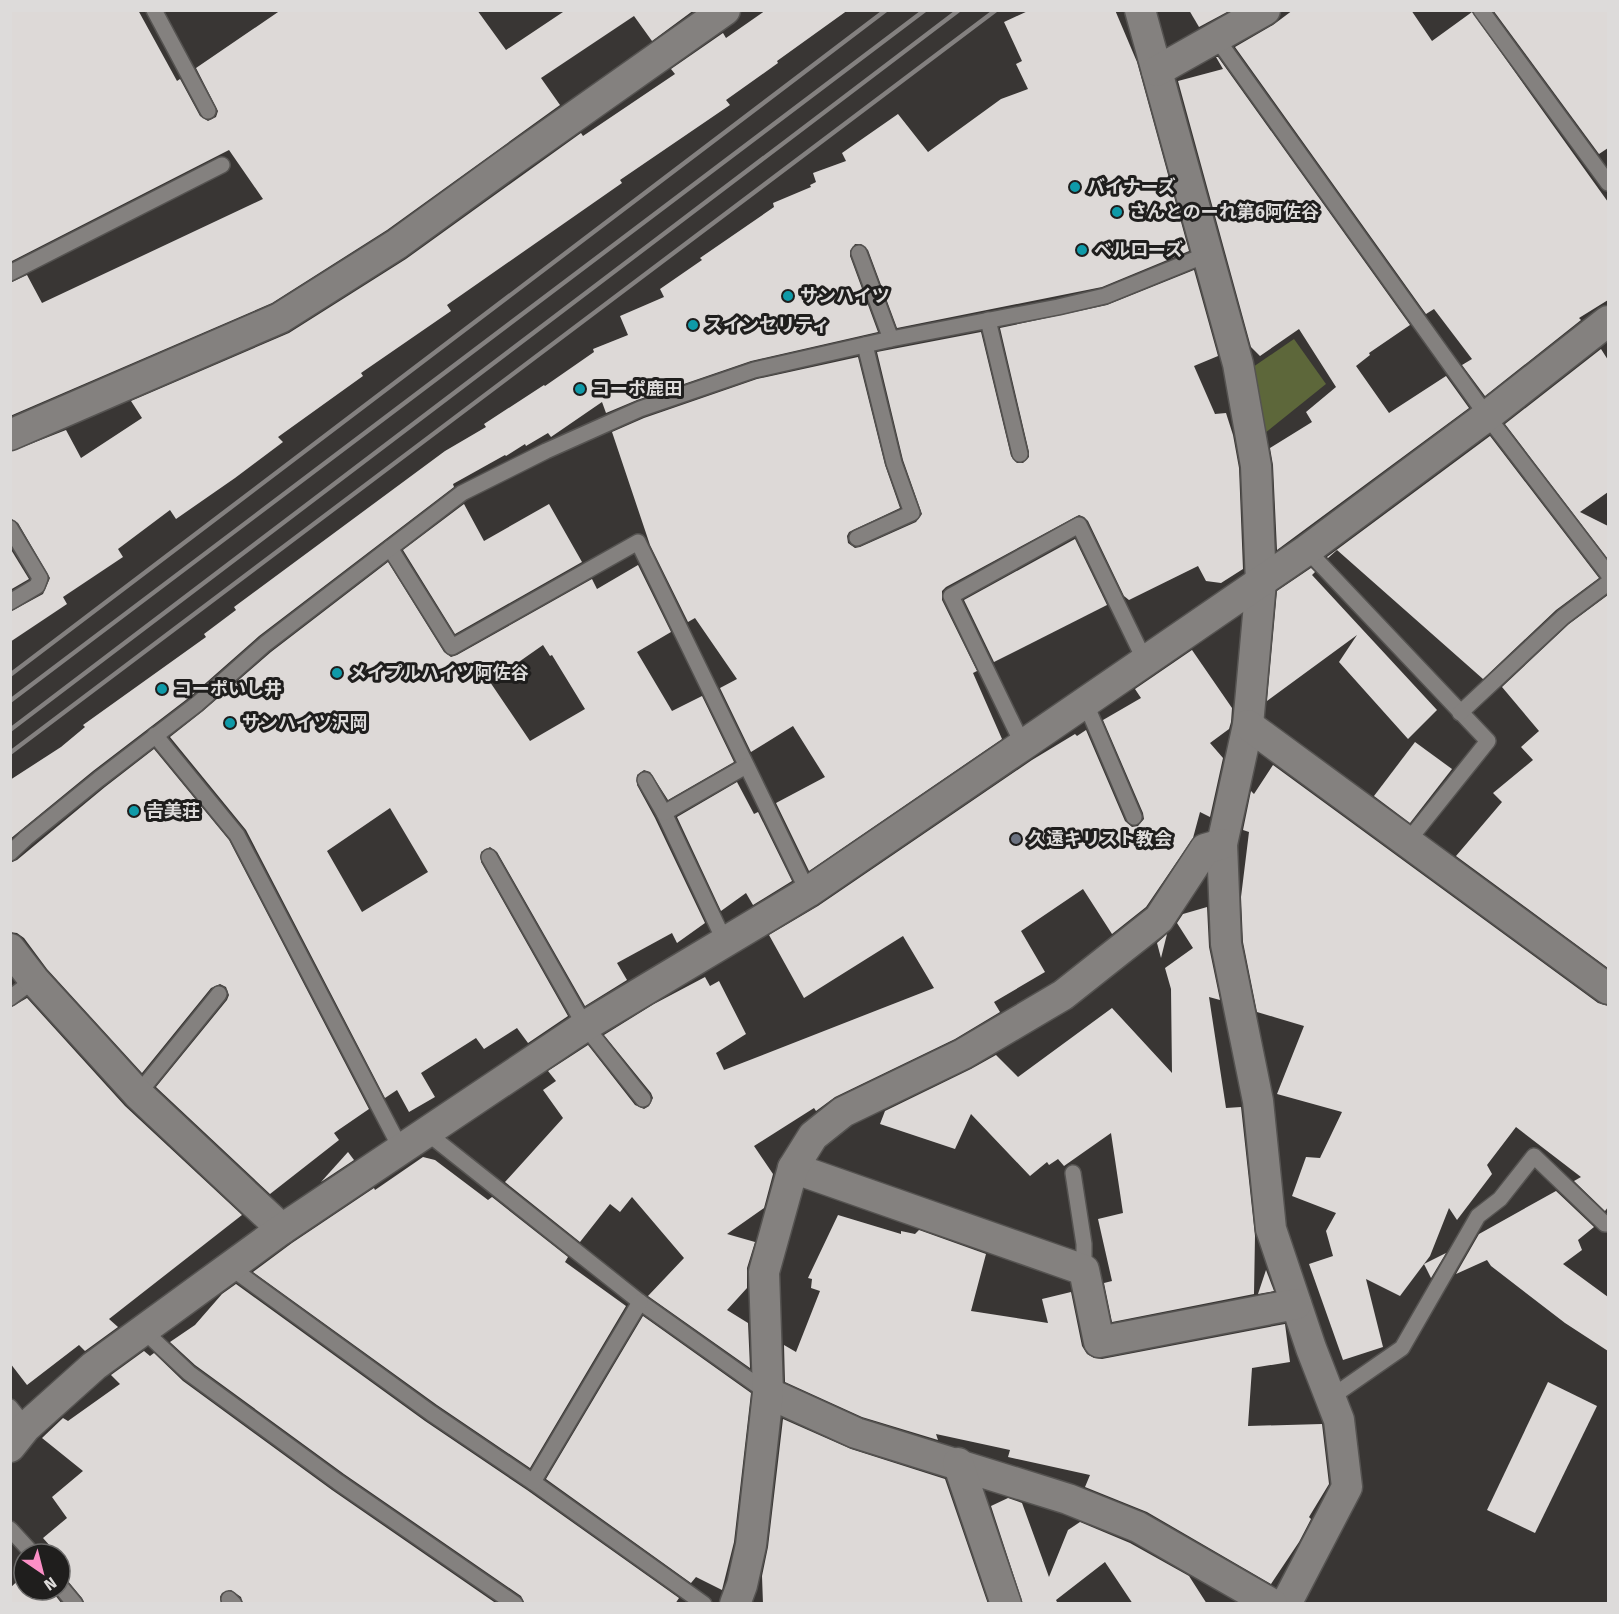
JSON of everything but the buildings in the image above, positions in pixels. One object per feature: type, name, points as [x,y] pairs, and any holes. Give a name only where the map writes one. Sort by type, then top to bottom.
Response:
[{"type":"street","points":[[10,435],[280,318],[397,244],[725,10]]},
{"type":"street","points":[[1140,10],[1238,364],[1256,466],[1261,582],[1248,725],[1221,844],[1226,944],[1258,1101],[1271,1229],[1339,1420],[1347,1487],[1286,1604]]},
{"type":"street","points":[[1157,72],[1264,10]]},
{"type":"street","points":[[16,1427],[94,1366],[282,1229],[585,1026],[808,892],[1261,582],[1487,416],[1608,321]]},
{"type":"street","points":[[1248,725],[1608,989]]},
{"type":"street","points":[[735,1604],[751,1545],[768,1394],[764,1272],[793,1168],[813,1136],[843,1112],[963,1054],[1064,995],[1159,919],[1205,849],[1221,844]]},
{"type":"street","points":[[10,948],[34,980],[138,1094],[282,1229]]},
{"type":"street","points":[[793,1168],[1084,1270],[1100,1342],[1296,1304]]},
{"type":"street","points":[[768,1394],[856,1433],[1068,1499],[1138,1527],[1272,1604]]},
{"type":"street","points":[[958,1463],[1006,1604]]},
{"type":"lane","points":[[154,10],[208,111]]},
{"type":"lane","points":[[1481,10],[1608,183]]},
{"type":"lane","points":[[1217,39],[1487,416],[1608,574]]},
{"type":"lane","points":[[10,273],[222,165]]},
{"type":"lane","points":[[859,253],[891,339]]},
{"type":"lane","points":[[10,853],[196,704],[265,644],[462,494],[546,451],[640,409],[754,370],[891,339],[1105,296],[1208,254]]},
{"type":"lane","points":[[988,320],[1020,454]]},
{"type":"lane","points":[[857,538],[912,513],[894,463],[865,345]]},
{"type":"lane","points":[[1023,745],[951,596],[1079,525],[1145,661]]},
{"type":"lane","points":[[10,528],[40,578],[37,586],[10,603]]},
{"type":"lane","points":[[390,548],[452,647],[638,542],[808,892]]},
{"type":"lane","points":[[1307,550],[1488,741],[1408,841]]},
{"type":"lane","points":[[1460,713],[1563,617],[1608,583]]},
{"type":"lane","points":[[1085,702],[1134,817]]},
{"type":"lane","points":[[155,735],[237,836],[401,1149]]},
{"type":"lane","points":[[664,813],[746,766]]},
{"type":"lane","points":[[645,780],[664,813],[725,942]]},
{"type":"lane","points":[[489,857],[585,1026],[643,1099]]},
{"type":"lane","points":[[10,998],[34,980]]},
{"type":"lane","points":[[138,1094],[219,994]]},
{"type":"lane","points":[[426,1132],[640,1302],[768,1394]]},
{"type":"lane","points":[[1330,1398],[1402,1348],[1478,1216],[1500,1199],[1534,1156],[1605,1224],[1608,1224]]},
{"type":"lane","points":[[1073,1173],[1084,1244],[1084,1270]]},
{"type":"lane","points":[[230,1267],[431,1413],[533,1482],[704,1604]]},
{"type":"lane","points":[[533,1482],[640,1302]]},
{"type":"lane","points":[[143,1330],[198,1380],[338,1482],[515,1604]]},
{"type":"lane","points":[[10,1528],[22,1542]]},
{"type":"green space","points":[[1294,339],[1326,384],[1265,433],[1253,367]]},
{"type":"railway","points":[[10,675],[886,10]]},
{"type":"railway","points":[[10,701],[925,10]]},
{"type":"railway","points":[[10,730],[959,10]]},
{"type":"railway","points":[[10,753],[996,10]]},
{"type":"place","name":"バイナーズ","points":[[1075,187]]},
{"type":"place","name":"さんとのーれ第6阿佐谷","points":[[1117,212]]},
{"type":"place","name":"ベルローズ","points":[[1082,250]]},
{"type":"place","name":"サンハイツ","points":[[788,296]]},
{"type":"place","name":"スインセリティ","points":[[693,325]]},
{"type":"place","name":"コーポ鹿田","points":[[580,389]]},
{"type":"place","name":"メイプルハイツ阿佐谷","points":[[337,673]]},
{"type":"place","name":"コーポいし井","points":[[162,689]]},
{"type":"place","name":"サンハイツ沢岡","points":[[230,723]]},
{"type":"place","name":"𠮷美荘","points":[[134,811]]},
{"type":"place","name":"久遠キリスト教会","points":[[1016,839]]}]
